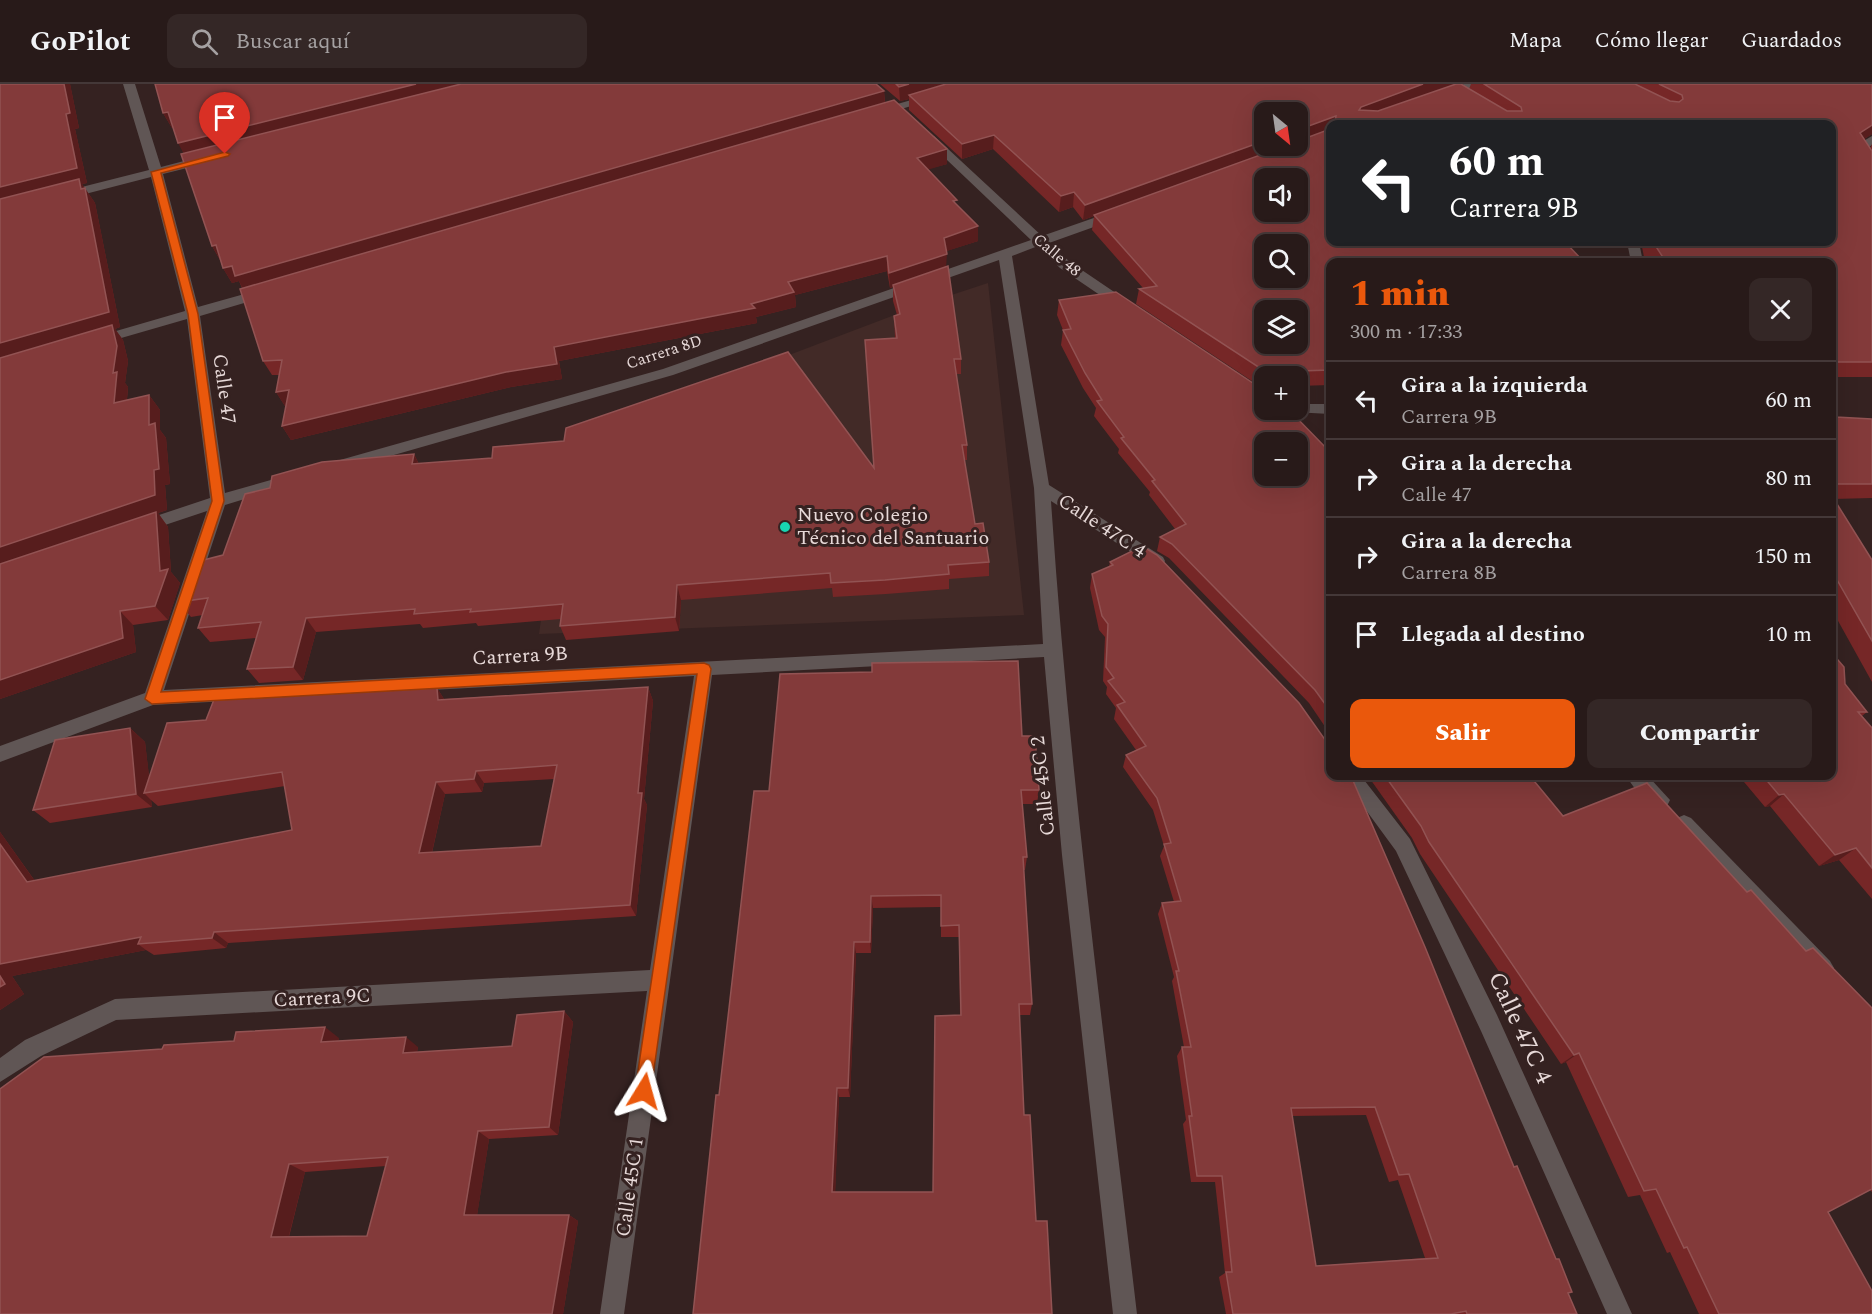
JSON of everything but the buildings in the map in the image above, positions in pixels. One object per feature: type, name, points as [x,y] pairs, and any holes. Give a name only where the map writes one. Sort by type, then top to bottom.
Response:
[{"type":"street","name":"Calle 47","points":[[129,84],[156,172],[193,314],[218,501],[152,699]]},
{"type":"street","points":[[862,117],[979,84]]},
{"type":"street","points":[[1434,99],[1475,84]]},
{"type":"street","points":[[1454,91],[1473,102]]},
{"type":"street","name":"Calle 48","points":[[922,131],[1065,265],[1141,316]]},
{"type":"street","points":[[1872,140],[1858,148],[1872,169]]},
{"type":"street","points":[[45,200],[214,157]]},
{"type":"street","name":"Carrera 8D","points":[[330,468],[668,372],[1132,209]]},
{"type":"street","name":"Calle 45C 2","points":[[1005,254],[1042,488],[1052,650],[1072,855],[1125,1314]]},
{"type":"street","points":[[80,346],[284,287]]},
{"type":"street","points":[[1308,414],[1326,410]]},
{"type":"street","points":[[131,530],[218,501],[308,475]]},
{"type":"street","name":"Calle 47C 4","points":[[1042,488],[1161,564],[1169,572]]},
{"type":"street","name":"Carrera 9B","points":[[0,754],[152,699],[1052,650]]},
{"type":"street","name":"Calle 45C 1","points":[[612,1314],[704,669]]},
{"type":"street","name":"Calle 47C 4","points":[[1353,780],[1402,845],[1489,1023],[1620,1314]]},
{"type":"street","points":[[1640,780],[1839,984]]},
{"type":"street","name":"Carrera 9C","points":[[0,1071],[33,1048],[115,1010],[660,980]]},
{"type":"shaded area","name":"Nuevo Colegio Técnico del Santuario","points":[[988,283],[1024,615],[539,634],[567,439],[921,305]]},
{"type":"place","name":"Nuevo Colegio Técnico del Santuario","points":[[785,527]]},
{"type":"route","points":[[225,154],[156,172],[193,314],[218,501],[152,699],[704,669],[644,1091]]}]
